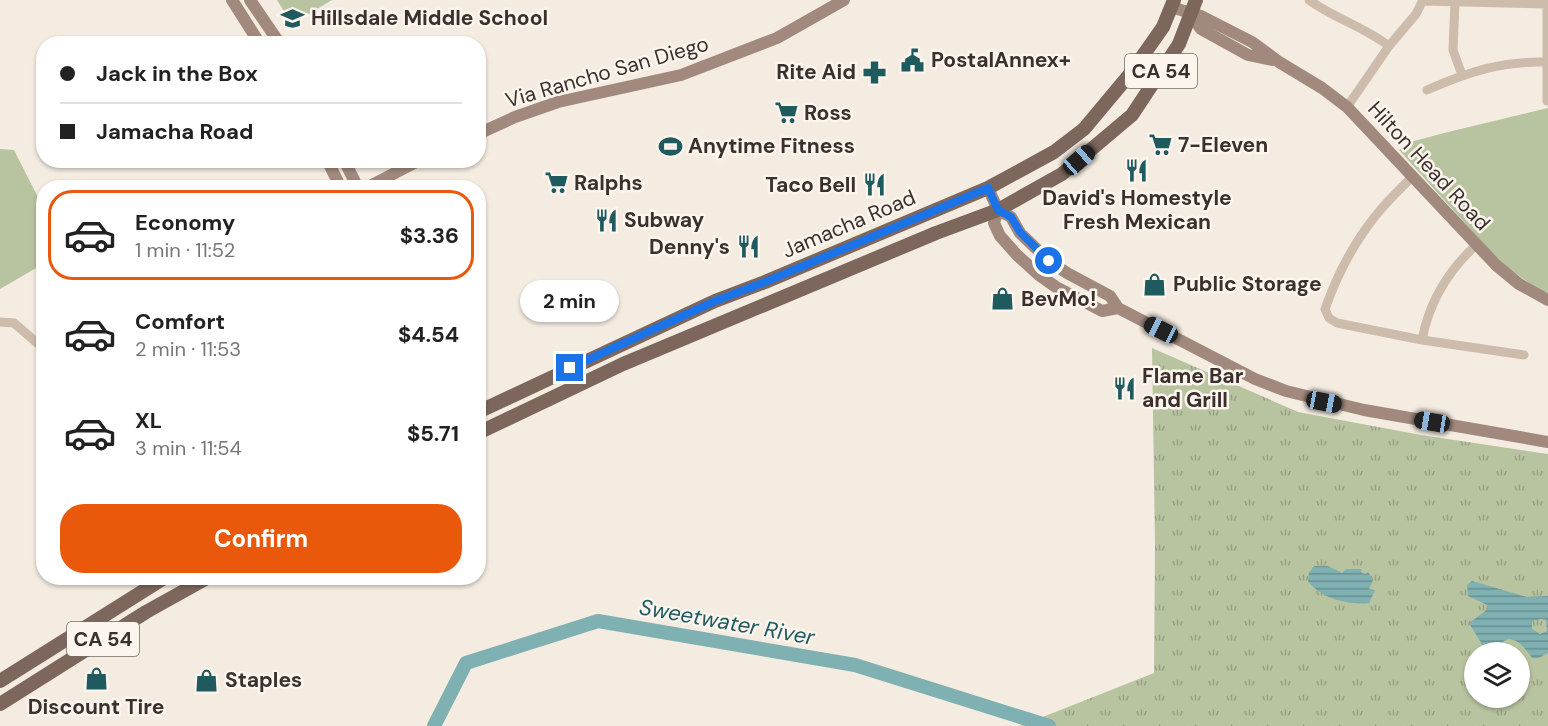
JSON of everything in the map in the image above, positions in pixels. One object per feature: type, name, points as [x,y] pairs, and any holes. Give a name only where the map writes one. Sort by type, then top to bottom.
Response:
[{"type":"main road","points":[[232,0],[255,36]]},
{"type":"main road","points":[[250,0],[275,36]]},
{"type":"main road","name":"Via Rancho San Diego","points":[[486,130],[558,102],[681,75],[777,38],[844,0]]},
{"type":"main road","name":"Jamacha Road","points":[[486,429],[623,364],[893,251],[998,210],[1062,174],[1132,115],[1179,44],[1196,0]]},
{"type":"main road","name":"Jamacha Road","points":[[486,408],[715,301],[988,188],[1054,153],[1084,129],[1130,74],[1163,27],[1173,3]]},
{"type":"main road","name":"Hilton Head Road","points":[[1173,3],[1191,15],[1201,16],[1252,42],[1279,62],[1322,88],[1347,108],[1507,275],[1526,289],[1548,300]]},
{"type":"main road","points":[[381,180],[405,168]]},
{"type":"main road","points":[[988,188],[998,210],[1011,217],[1020,232],[1049,261],[1110,296],[1118,308],[1255,379],[1324,402],[1548,441]]},
{"type":"main road","points":[[998,210],[994,222],[1000,236],[1039,275],[1102,312],[1118,308]]},
{"type":"main road","name":"CA 54","points":[[0,681],[153,585]]},
{"type":"main road","name":"CA 54","points":[[0,705],[146,612],[194,585]]},
{"type":"street","points":[[1309,0],[1335,18],[1362,29],[1389,46]]},
{"type":"street","points":[[1347,108],[1389,46],[1416,14],[1423,1],[1546,3],[1547,100]]},
{"type":"street","points":[[1455,2],[1453,50],[1462,75]]},
{"type":"street","points":[[1427,90],[1462,75],[1494,65],[1528,61],[1546,62]]},
{"type":"street","points":[[1413,176],[1377,214],[1334,284],[1325,309],[1329,318],[1337,323],[1422,340],[1524,355]]},
{"type":"street","points":[[1422,340],[1425,322],[1439,289],[1476,245]]},
{"type":"street","points":[[0,322],[14,323],[36,342]]},
{"type":"green space","points":[[277,0],[332,0],[292,24]]},
{"type":"green space","points":[[1548,108],[1548,293],[1536,288],[1499,261],[1399,150],[1407,143]]},
{"type":"green space","points":[[0,149],[14,150],[36,193],[36,268],[0,289]]},
{"type":"green space","points":[[1152,348],[1298,412],[1421,435],[1548,454],[1548,726],[1020,726],[1154,673]]},
{"type":"water","points":[[1314,566],[1328,566],[1342,573],[1346,569],[1361,569],[1362,573],[1366,574],[1368,572],[1373,580],[1369,589],[1375,590],[1369,603],[1344,602],[1320,592],[1308,581],[1309,573]]},
{"type":"water","points":[[1472,581],[1527,597],[1548,596],[1548,653],[1539,658],[1532,658],[1530,642],[1508,639],[1503,642],[1481,642],[1469,623],[1488,609],[1487,605],[1468,596],[1467,585]],"holes":[[[1546,620],[1547,631],[1540,634],[1532,629],[1532,621]]]},
{"type":"waterway","name":"Sweetwater River","points":[[434,726],[466,663],[598,621],[855,665],[1049,726]]},
{"type":"place","name":"Hillsdale Middle School","points":[[293,18]]},
{"type":"place","name":"PostalAnnex+","points":[[913,60]]},
{"type":"place","name":"Rite Aid","points":[[874,72]]},
{"type":"place","name":"Ross","points":[[786,113]]},
{"type":"place","name":"7-Eleven","points":[[1160,145]]},
{"type":"place","name":"Anytime Fitness","points":[[670,146]]},
{"type":"place","name":"David's Homestyle Fresh Mexican","points":[[1137,170]]},
{"type":"place","name":"Ralphs","points":[[556,183]]},
{"type":"place","name":"Taco Bell","points":[[874,185]]},
{"type":"place","name":"Subway","points":[[606,220]]},
{"type":"place","name":"Denny's","points":[[748,247]]},
{"type":"place","name":"Public Storage","points":[[1155,284]]},
{"type":"place","name":"BevMo!","points":[[1003,299]]},
{"type":"place","name":"Flame Bar and Grill","points":[[1124,388]]},
{"type":"place","name":"Discount Tire","points":[[96,679]]},
{"type":"place","name":"Staples","points":[[207,680]]},
{"type":"route","points":[[570,368],[715,301],[988,188],[998,210],[1011,217],[1020,232],[1049,261]]}]
